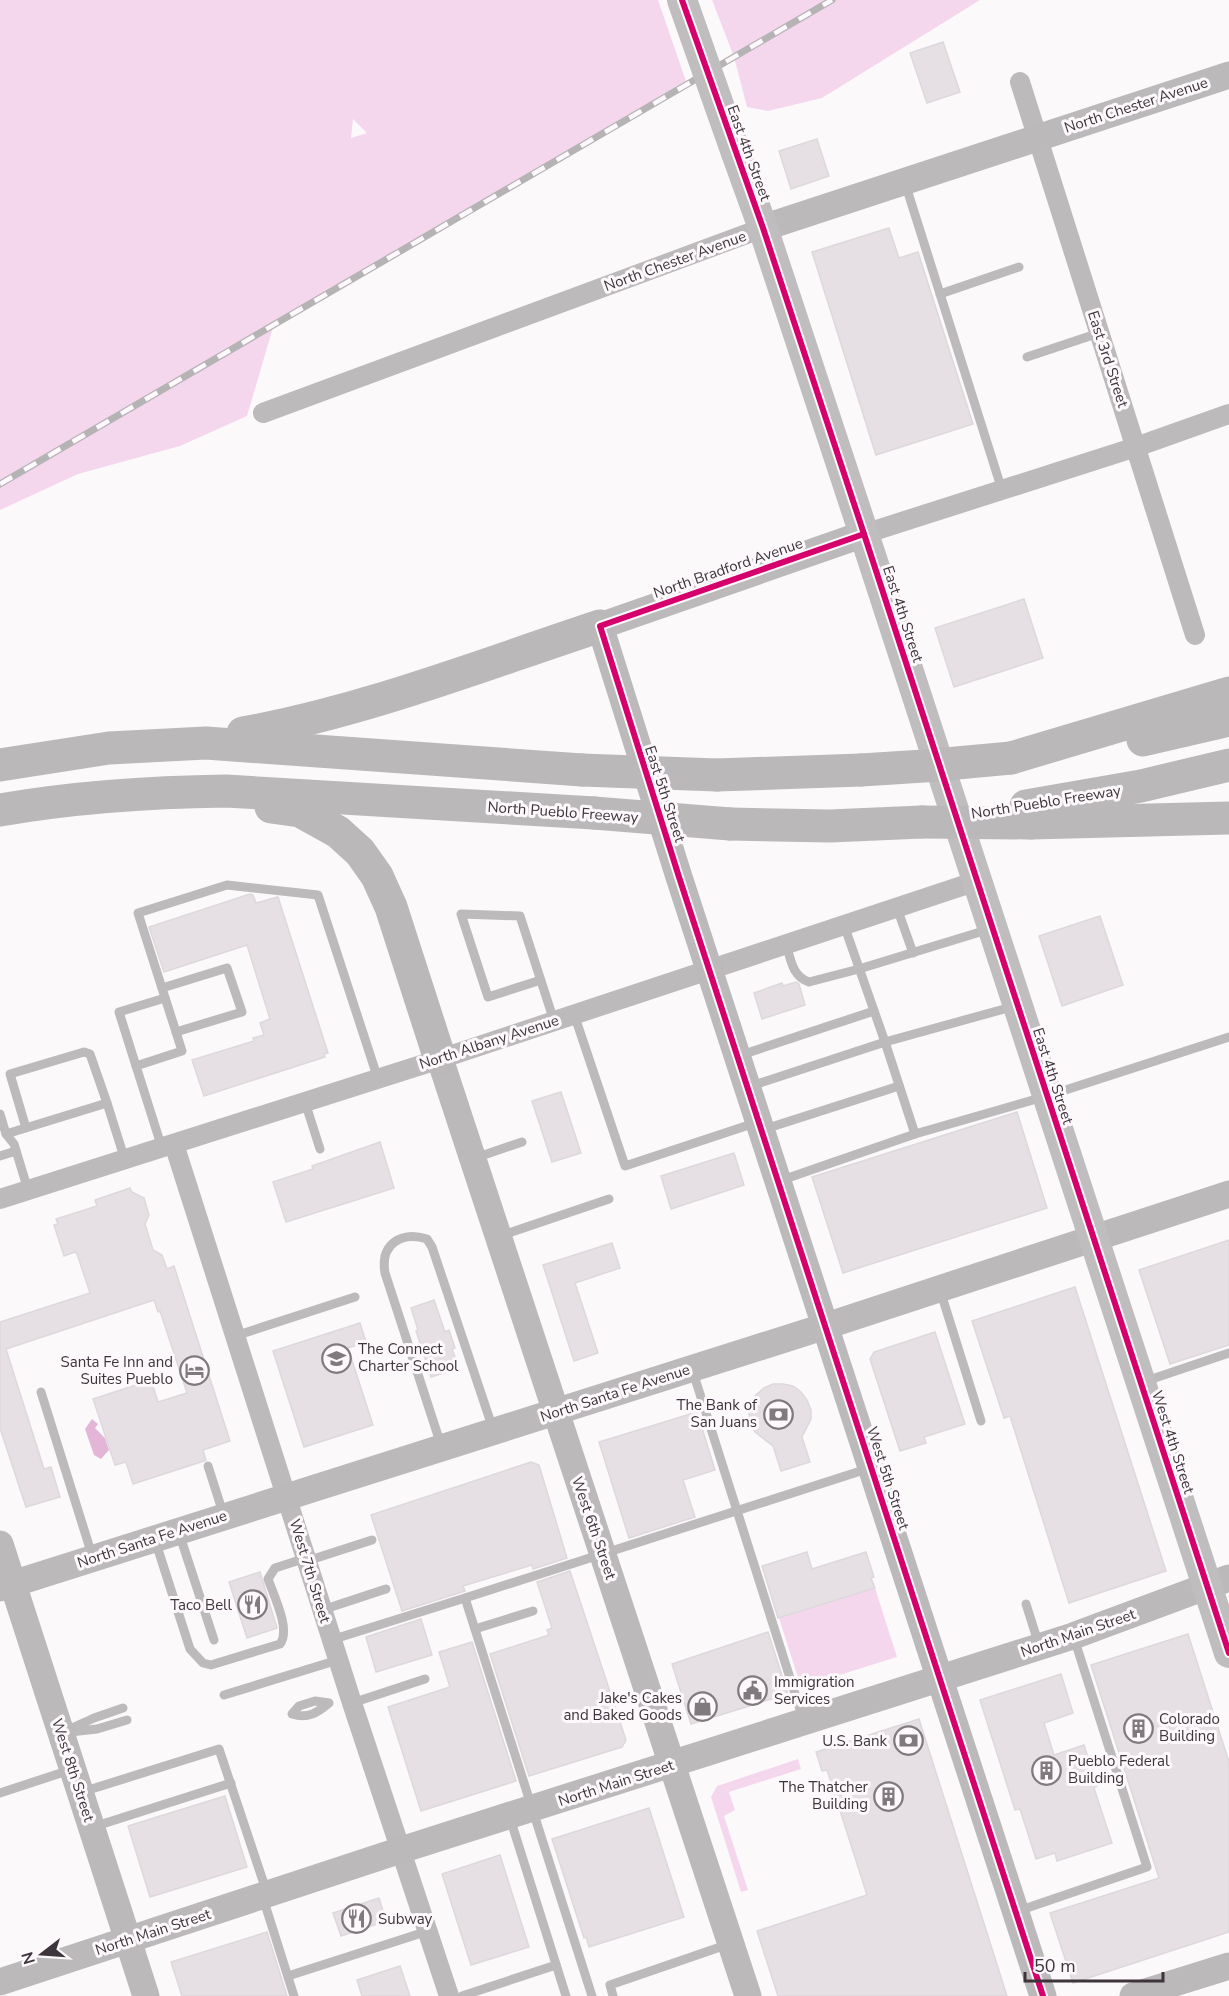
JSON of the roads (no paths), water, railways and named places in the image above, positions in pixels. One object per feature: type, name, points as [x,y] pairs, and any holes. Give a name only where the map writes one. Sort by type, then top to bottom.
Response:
[{"type":"highway","points":[[206,743],[344,711],[600,626]]},
{"type":"highway","points":[[1011,758],[1229,693]]},
{"type":"highway","points":[[0,765],[109,748],[206,743],[582,770],[717,775],[861,770],[1011,758],[1136,741],[1229,720]]},
{"type":"highway","name":"North Pueblo Freeway","points":[[0,810],[56,802],[181,792],[276,793],[730,824],[878,825],[1028,815],[1229,765]]},
{"type":"highway","points":[[181,792],[300,811],[338,832],[360,852],[377,876],[391,907],[440,1059]]},
{"type":"highway","points":[[1028,815],[1229,818]]},
{"type":"main road","name":"East 4th Street","points":[[682,0],[763,228],[1093,1237]]},
{"type":"main road","name":"West 4th Street","points":[[1093,1237],[1141,1383],[1218,1582],[1229,1653]]},
{"type":"street","name":"North Chester Avenue","points":[[263,413],[763,228],[1229,75]]},
{"type":"street","name":"East 3rd Street","points":[[1020,82],[1195,635]]},
{"type":"street","name":"North Bradford Avenue","points":[[600,626],[864,534],[1137,447],[1229,414]]},
{"type":"street","name":"East 5th Street","points":[[600,626],[710,968]]},
{"type":"street","name":"North Albany Avenue","points":[[0,1199],[440,1059],[710,968],[977,882]]},
{"type":"street","name":"West 5th Street","points":[[710,968],[1043,1996]]},
{"type":"street","name":"West 6th Street","points":[[440,1059],[748,1996]]},
{"type":"street","name":"West 7th Street","points":[[168,1146],[235,1336],[338,1660],[449,1996]]},
{"type":"street","name":"North Santa Fe Avenue","points":[[6,1586],[826,1326],[1229,1194]]},
{"type":"street","name":"West 8th Street","points":[[0,1544],[6,1586],[61,1733],[146,1996]]},
{"type":"street","name":"North Main Street","points":[[0,1982],[401,1850],[1040,1647],[1218,1582]]},
{"type":"street","points":[[1133,1996],[1176,1987],[1229,1966]]},
{"type":"lane","points":[[905,181],[1002,490]]},
{"type":"lane","points":[[940,294],[1019,267]]},
{"type":"lane","points":[[1027,357],[1099,333]]},
{"type":"lane","points":[[136,1066],[182,1051],[138,913],[227,885],[318,895],[378,1079]]},
{"type":"lane","points":[[897,908],[913,953]]},
{"type":"lane","points":[[541,981],[488,997],[461,914],[520,916],[554,1021]]},
{"type":"lane","points":[[844,925],[915,1134]]},
{"type":"lane","points":[[786,944],[795,973],[809,982],[992,928]]},
{"type":"lane","points":[[168,1146],[136,1066],[119,1012],[227,968],[242,1012],[176,1032]]},
{"type":"lane","points":[[749,1086],[885,1042],[1017,1005]]},
{"type":"lane","points":[[739,1056],[874,1011]]},
{"type":"lane","points":[[574,1014],[625,1166],[899,1086]]},
{"type":"lane","points":[[779,1181],[915,1134],[1047,1096],[1229,1037]]},
{"type":"lane","points":[[26,1128],[10,1074],[84,1052],[90,1054],[125,1160]]},
{"type":"lane","points":[[305,1102],[320,1149]]},
{"type":"lane","points":[[6,1134],[107,1103]]},
{"type":"lane","points":[[0,1114],[6,1134],[16,1150],[28,1190]]},
{"type":"lane","points":[[472,1158],[522,1142]]},
{"type":"lane","points":[[0,1156],[16,1150]]},
{"type":"lane","points":[[498,1237],[609,1199]]},
{"type":"lane","points":[[441,1447],[385,1273],[383,1262],[385,1254],[389,1246],[397,1240],[420,1237],[427,1239],[432,1247],[494,1431]]},
{"type":"lane","points":[[939,1288],[981,1421]]},
{"type":"lane","points":[[235,1336],[355,1297]]},
{"type":"lane","points":[[1141,1383],[1229,1353]]},
{"type":"lane","points":[[691,1368],[804,1722]]},
{"type":"lane","points":[[41,1392],[93,1558]]},
{"type":"lane","points":[[208,1466],[224,1516]]},
{"type":"lane","points":[[332,1640],[872,1468]]},
{"type":"lane","points":[[166,1534],[190,1650],[203,1663],[211,1665],[280,1644],[284,1639],[285,1630],[268,1579],[275,1568],[372,1540]]},
{"type":"lane","points":[[166,1534],[214,1640]]},
{"type":"lane","points":[[322,1610],[386,1589]]},
{"type":"lane","points":[[465,1598],[475,1629],[556,1965],[566,1996]]},
{"type":"lane","points":[[1026,1604],[1040,1647]]},
{"type":"lane","points":[[475,1629],[533,1611]]},
{"type":"lane","points":[[1016,1912],[1147,1867],[1073,1636]]},
{"type":"lane","points":[[224,1695],[338,1660]]},
{"type":"lane","points":[[329,1703],[351,1700],[425,1679]]},
{"type":"lane","points":[[61,1733],[93,1718],[123,1708]]},
{"type":"lane","points":[[61,1733],[97,1729],[127,1720]]},
{"type":"lane","points":[[0,1793],[76,1781],[219,1749],[294,1996]]},
{"type":"lane","points":[[91,1827],[231,1783]]},
{"type":"lane","points":[[521,1813],[591,1993],[610,1984],[731,1943]]},
{"type":"lane","points":[[288,1976],[428,1931]]},
{"type":"lane","points":[[462,1996],[556,1965]]},
{"type":"lane","points":[[610,1984],[613,1996]]},
{"type":"railway","points":[[0,484],[832,0]]},
{"type":"place","name":"The Connect Charter School","points":[[337,1358]]},
{"type":"place","name":"Santa Fe Inn and Suites Pueblo","points":[[194,1371]]},
{"type":"place","name":"The Bank of San Juans","points":[[778,1414]]},
{"type":"place","name":"Taco Bell","points":[[253,1605]]},
{"type":"place","name":"Immigration Services","points":[[753,1691]]},
{"type":"place","name":"Jake's Cakes and Baked Goods","points":[[703,1707]]},
{"type":"place","name":"Colorado Building","points":[[1138,1728]]},
{"type":"place","name":"U.S. Bank","points":[[908,1741]]},
{"type":"place","name":"Pueblo Federal Building","points":[[1047,1770]]},
{"type":"place","name":"The Thatcher Building","points":[[889,1796]]},
{"type":"place","name":"Subway","points":[[357,1919]]}]
